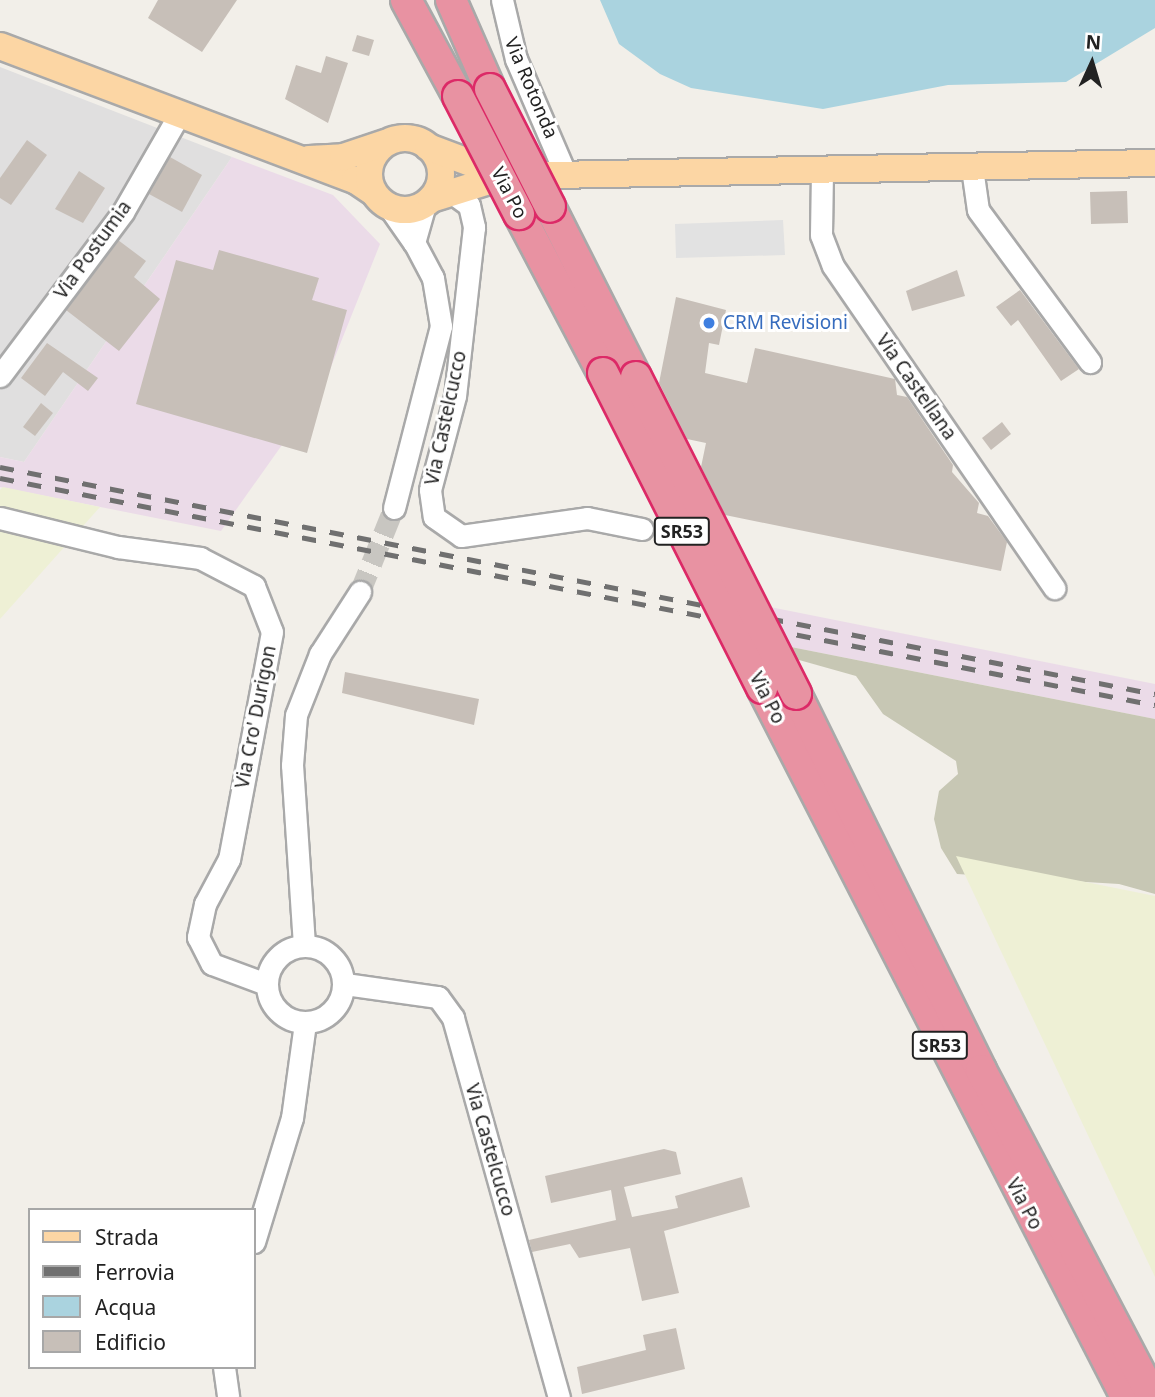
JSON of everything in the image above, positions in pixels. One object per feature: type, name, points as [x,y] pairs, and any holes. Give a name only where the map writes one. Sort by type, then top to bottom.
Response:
[{"type":"highway","name":"Via Po","points":[[406,0],[603,373],[1126,1397]]},
{"type":"highway","name":"Via Po","points":[[450,0],[490,89],[796,694],[981,1070],[1153,1397]]},
{"type":"main road","points":[[0,47],[177,118],[355,180],[381,200],[435,198],[505,176],[1155,163]]},
{"type":"main road","points":[[286,158],[343,158],[407,138],[505,176]]},
{"type":"main road","points":[[381,200],[371,161],[385,143]]},
{"type":"main road","points":[[428,146],[441,177],[435,198]]},
{"type":"street","name":"Via Rotonda","points":[[502,0],[516,59],[566,175]]},
{"type":"street","name":"Via Postumia","points":[[0,376],[123,212],[177,118]]},
{"type":"street","points":[[972,168],[978,210],[1090,362]]},
{"type":"street","name":"Via Castellana","points":[[822,171],[821,235],[833,266],[1054,588]]},
{"type":"street","points":[[394,508],[439,349],[438,295],[419,252],[435,198]]},
{"type":"street","name":"Via Castelcucco","points":[[435,198],[472,212],[466,312],[455,396],[430,490],[434,517],[461,536],[587,518],[642,529]]},
{"type":"street","points":[[381,200],[419,252],[451,284],[466,312]]},
{"type":"street","name":"Via Cro' Durigon","points":[[0,518],[118,547],[200,558],[254,586],[272,632],[229,859],[205,904],[198,937],[212,964],[266,984]]},
{"type":"street","points":[[304,944],[292,765],[296,715],[320,654],[360,592]]},
{"type":"street","points":[[304,944],[333,959],[345,984],[328,1015],[305,1023],[273,1007],[266,984],[275,960],[304,944]]},
{"type":"street","name":"Via Castelcucco","points":[[345,984],[438,997],[453,1017],[559,1397]]},
{"type":"street","points":[[256,1235],[292,1118],[305,1023]]},
{"type":"street","points":[[224,1369],[228,1397]]},
{"type":"shaded area","points":[[0,67],[232,157],[24,462],[0,457]]},
{"type":"shaded area","points":[[232,157],[333,195],[380,244],[323,387],[221,531],[0,487],[0,457],[24,462]]},
{"type":"shaded area","points":[[783,220],[785,255],[676,258],[675,224]]},
{"type":"shaded area","points":[[3,487],[100,507],[0,619],[0,490]]},
{"type":"shaded area","points":[[765,606],[1155,684],[1155,719],[786,646]]},
{"type":"shaded area","points":[[786,646],[1155,719],[1155,894],[1119,884],[957,874],[941,848],[934,819],[939,791],[958,774],[956,761],[883,714],[856,676],[792,658]]},
{"type":"shaded area","points":[[956,856],[1155,896],[1155,1277]]},
{"type":"water","points":[[600,0],[1155,0],[1155,28],[1066,82],[948,85],[823,109],[691,88],[660,74],[619,44]]},
{"type":"building","points":[[158,0],[237,0],[202,52],[148,18]]},
{"type":"building","points":[[357,35],[374,40],[369,56],[352,51]]},
{"type":"building","points":[[326,56],[348,63],[328,123],[285,99],[296,65],[321,73]]},
{"type":"building","points":[[27,140],[47,155],[11,205],[0,198],[0,178]]},
{"type":"building","points":[[170,157],[202,175],[182,212],[149,194]]},
{"type":"building","points":[[79,171],[105,188],[83,223],[55,209]]},
{"type":"building","points":[[1127,191],[1128,223],[1091,224],[1090,192]]},
{"type":"building","points":[[118,240],[146,261],[134,277],[160,299],[119,351],[66,310]]},
{"type":"building","points":[[219,250],[319,278],[312,300],[347,310],[307,453],[136,404],[176,260],[213,270]]},
{"type":"building","points":[[957,270],[965,296],[912,311],[906,291]]},
{"type":"building","points":[[1020,290],[1079,369],[1061,381],[1018,320],[1011,326],[996,307]]},
{"type":"building","points":[[676,297],[726,310],[719,345],[709,343],[705,373],[747,383],[755,348],[895,379],[897,395],[907,397],[953,465],[952,472],[979,503],[977,513],[988,516],[1007,542],[1001,571],[725,515],[701,467],[706,443],[687,439],[659,383]]},
{"type":"building","points":[[47,343],[98,378],[88,391],[63,372],[45,396],[21,378]]},
{"type":"building","points":[[41,403],[53,413],[35,436],[23,427]]},
{"type":"building","points":[[1002,422],[1011,434],[991,450],[982,438]]},
{"type":"building","points":[[345,672],[479,699],[474,725],[342,693]]},
{"type":"building","points":[[664,1149],[676,1152],[681,1174],[624,1187],[632,1217],[678,1208],[675,1196],[742,1177],[750,1207],[664,1231],[679,1293],[642,1301],[630,1248],[579,1258],[570,1244],[532,1252],[529,1240],[616,1220],[611,1190],[551,1203],[545,1176]]},
{"type":"building","points":[[676,1328],[685,1369],[582,1394],[577,1367],[646,1350],[643,1335]]},
{"type":"tunnel","points":[[360,592],[394,508]]},
{"type":"railway","points":[[0,467],[1155,694]]},
{"type":"railway","points":[[0,478],[1155,705]]},
{"type":"place","name":"CRM Revisioni","points":[[709,323]]}]
